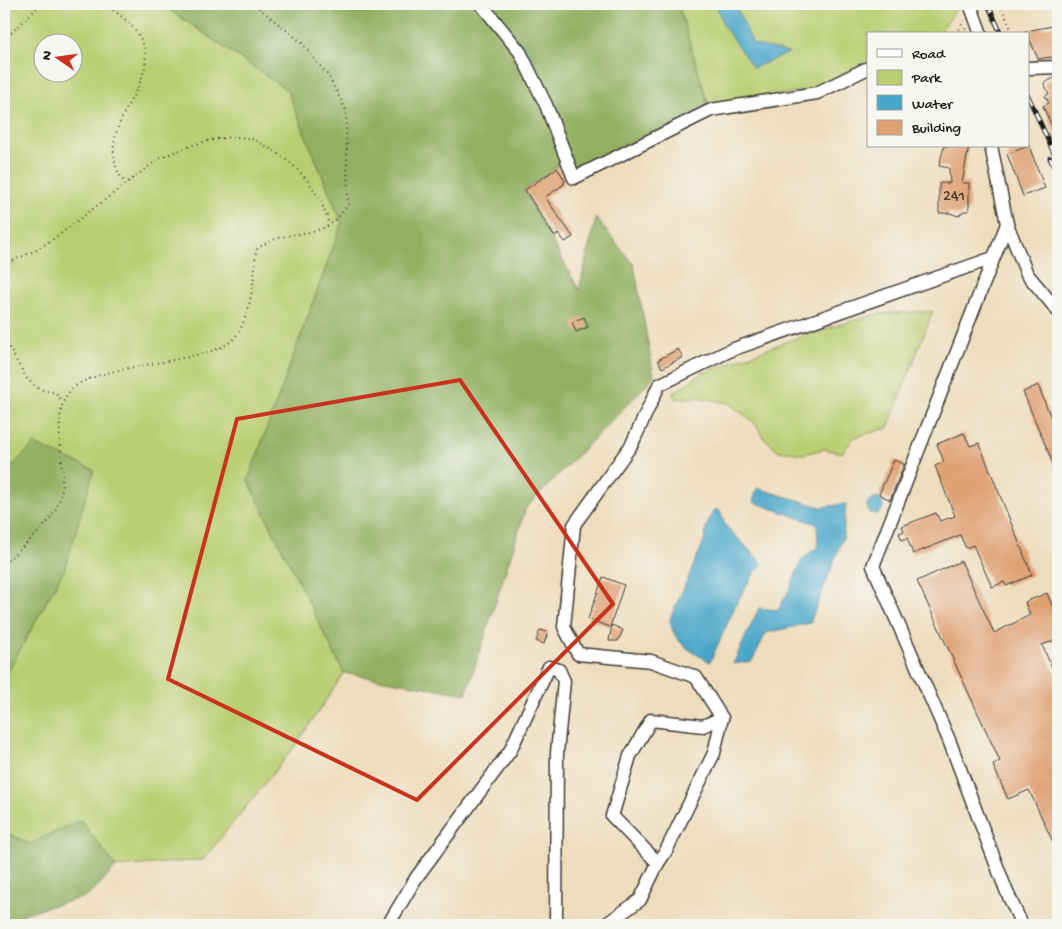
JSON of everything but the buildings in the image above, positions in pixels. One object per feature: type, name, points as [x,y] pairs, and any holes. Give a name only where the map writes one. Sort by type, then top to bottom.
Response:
[{"type":"street","points":[[481,4],[520,52],[546,105],[574,178],[711,110],[818,93],[867,68]]},
{"type":"street","points":[[971,6],[980,32]]},
{"type":"street","points":[[1030,68],[1058,67]]},
{"type":"street","points":[[990,148],[1007,224],[1027,274],[1058,310]]},
{"type":"street","points":[[1007,224],[874,566],[949,740],[1006,890],[1022,925]]},
{"type":"street","points":[[605,925],[640,900],[714,753],[722,718],[696,677],[651,661],[578,654],[564,627],[574,525],[632,444],[659,385],[731,350],[994,258]]},
{"type":"street","points":[[388,925],[416,878],[510,751],[548,667],[559,670],[564,681],[558,753],[556,925]]},
{"type":"street","points":[[658,863],[612,816],[630,756],[651,720],[702,726],[722,718]]},
{"type":"path","points":[[4,40],[41,4]]},
{"type":"path","points":[[105,4],[136,30],[146,51],[141,83],[124,113],[114,151],[116,167],[126,184]]},
{"type":"path","points":[[62,402],[70,390],[90,378],[156,362],[187,357],[214,350],[228,343],[238,333],[245,316],[252,284],[256,250],[268,240],[324,228],[339,216],[348,204],[346,110],[329,77],[301,42],[254,4]]},
{"type":"path","points":[[1002,8],[1012,32]]},
{"type":"path","points":[[4,265],[36,250],[157,160],[174,152],[221,139],[246,137],[262,144],[288,160],[309,180],[319,195],[329,223],[324,228]]},
{"type":"path","points":[[4,339],[27,379],[39,388],[56,392],[62,402],[63,480],[60,500],[50,518],[4,564]]},
{"type":"highlighted area","points":[[460,380],[613,604],[417,800],[168,679],[237,419]]},
{"type":"green space","points":[[4,4],[161,4],[287,90],[342,223],[248,480],[344,673],[298,742],[203,860],[116,867],[81,820],[30,844],[4,831],[4,679],[65,568],[34,444],[4,474]]},
{"type":"green space","points":[[161,4],[678,4],[709,107],[583,169],[563,163],[524,190],[579,290],[596,218],[634,265],[654,377],[526,508],[466,694],[344,673],[248,480],[342,223],[287,90]]},
{"type":"green space","points":[[678,4],[960,4],[940,32],[867,32],[867,63],[815,89],[709,107]]},
{"type":"green space","points":[[933,311],[888,428],[855,437],[842,453],[824,449],[804,454],[779,451],[765,439],[755,423],[728,403],[698,397],[676,399],[672,394],[702,373],[804,335],[876,314]]},
{"type":"green space","points":[[34,444],[94,470],[65,568],[4,679],[4,474]]},
{"type":"green space","points":[[81,820],[116,867],[88,896],[25,913],[16,925],[4,925],[4,832],[30,844]]},
{"type":"water","points":[[716,4],[735,4],[753,44],[789,53],[753,68],[723,25]]},
{"type":"water","points":[[757,488],[821,507],[846,504],[843,538],[810,623],[766,633],[752,661],[733,664],[759,608],[778,610],[789,591],[802,559],[818,547],[817,524],[753,502]]},
{"type":"water","points":[[872,498],[878,498],[883,503],[881,512],[872,514],[867,509],[867,503]]},
{"type":"water","points":[[714,509],[720,511],[725,525],[763,564],[755,572],[738,600],[710,662],[689,650],[679,640],[672,628],[670,619],[705,539],[706,528]]},
{"type":"waterway","points":[[521,43],[533,64]]},
{"type":"railway","points":[[988,4],[1000,32]]},
{"type":"railway","points":[[1030,100],[1058,162]]},
{"type":"railway","points":[[1050,158],[1058,176]]}]
